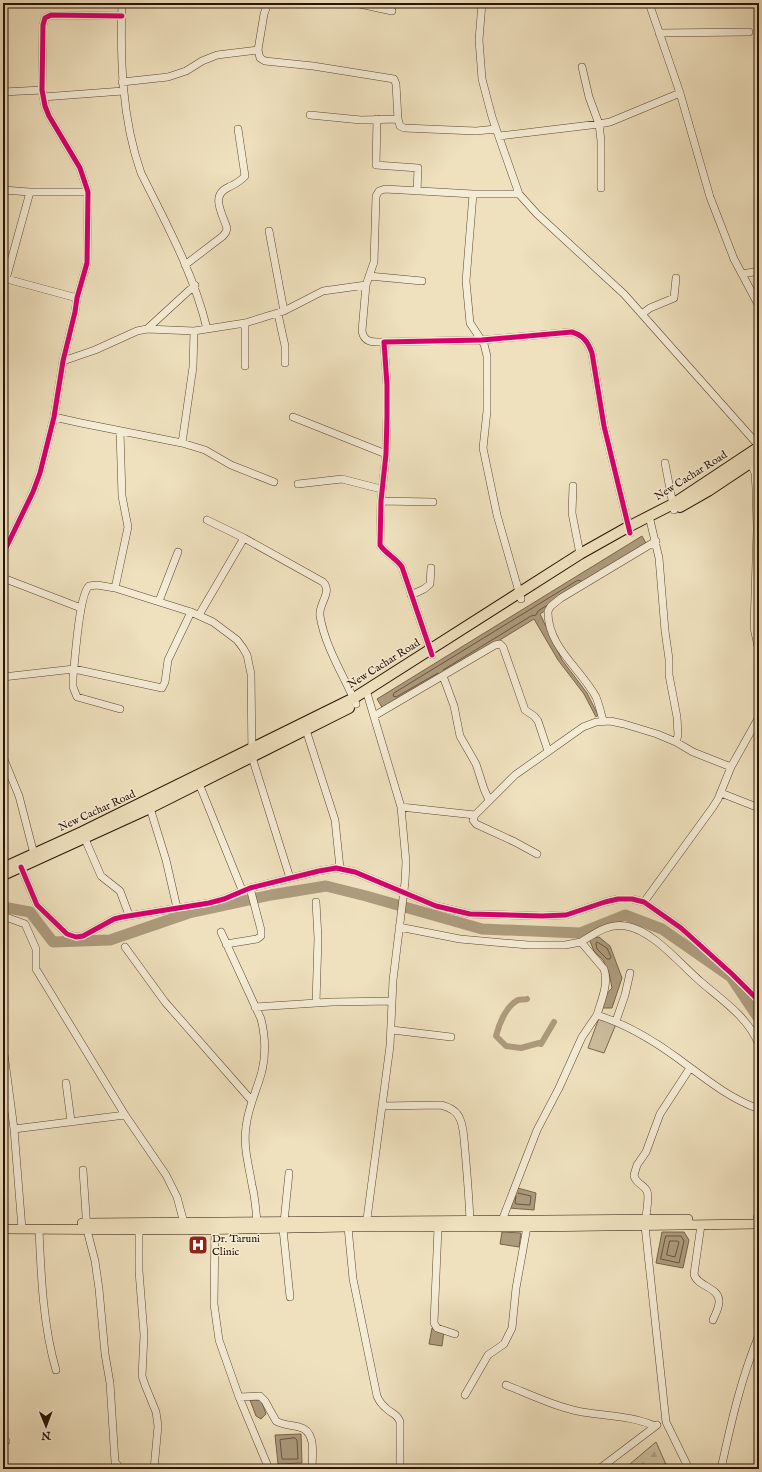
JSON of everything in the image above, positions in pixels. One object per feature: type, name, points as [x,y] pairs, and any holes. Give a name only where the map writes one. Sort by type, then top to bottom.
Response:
[{"type":"highway","name":"New Cachar Road","points":[[520,596],[580,554],[708,491],[752,458],[759,447]]},
{"type":"highway","name":"New Cachar Road","points":[[252,752],[306,730],[367,694],[520,596],[578,563],[629,530]]},
{"type":"highway","name":"New Cachar Road","points":[[3,875],[21,867],[35,857],[82,832],[134,811],[355,701]]},
{"type":"highway","name":"New Cachar Road","points":[[3,868],[85,839],[134,811],[150,808],[198,780]]},
{"type":"main road","points":[[3,1229],[22,1226],[86,1226],[139,1230],[215,1226],[470,1221],[527,1227],[758,1219]]},
{"type":"main road","points":[[3,1223],[39,1229],[184,1222],[215,1226],[257,1222],[283,1225],[348,1227],[367,1224],[438,1228],[501,1224],[645,1223],[701,1225],[758,1219]]},
{"type":"street","points":[[122,3],[122,82],[135,155],[139,167],[195,285],[207,329]]},
{"type":"street","points":[[268,3],[264,14],[258,50],[260,58],[265,61],[313,66],[394,79],[396,84],[398,120],[400,126],[409,129],[497,132],[599,124],[619,119],[680,93]]},
{"type":"street","points":[[355,3],[392,11]]},
{"type":"street","points":[[482,3],[479,40],[482,79],[497,132],[519,194],[537,214],[624,294],[759,447]]},
{"type":"street","points":[[649,3],[680,93],[710,197],[734,259],[759,306]]},
{"type":"street","points":[[3,554],[33,492],[42,467],[54,417],[63,361],[74,319],[77,298],[87,263],[88,192],[80,168],[48,116],[42,93],[42,24],[44,18],[51,15],[122,16]]},
{"type":"street","points":[[659,32],[749,32]]},
{"type":"street","points":[[122,82],[172,76],[186,71],[202,61],[217,55],[258,50]]},
{"type":"street","points":[[582,67],[587,91],[599,124],[601,141],[601,188]]},
{"type":"street","points":[[3,92],[123,92]]},
{"type":"street","points":[[310,115],[361,120],[398,120]]},
{"type":"street","points":[[377,119],[376,165],[418,168],[417,191]]},
{"type":"street","points":[[185,265],[223,236],[226,232],[227,228],[218,197],[223,190],[241,181],[244,176],[238,129]]},
{"type":"street","points":[[519,194],[472,194],[385,189],[379,191],[376,196],[374,262],[366,285],[362,333],[367,340],[384,342],[482,340],[572,332],[579,334],[587,342],[592,353],[604,426],[629,530]]},
{"type":"street","points":[[3,190],[30,192],[88,192]]},
{"type":"street","points":[[30,192],[4,278],[77,298]]},
{"type":"street","points":[[472,194],[466,281],[470,322],[482,340],[487,356],[487,411],[483,448],[497,514],[520,596]]},
{"type":"street","points":[[269,231],[281,312],[285,346],[285,363]]},
{"type":"street","points":[[742,274],[759,271]]},
{"type":"street","points":[[369,276],[422,280]]},
{"type":"street","points":[[642,314],[650,308],[674,298],[676,278]]},
{"type":"street","points":[[147,329],[195,285]]},
{"type":"street","points":[[63,361],[95,350],[137,331],[147,329],[194,331],[245,323],[281,312],[323,291],[366,285]]},
{"type":"street","points":[[245,323],[245,366]]},
{"type":"street","points":[[182,443],[193,367],[194,331]]},
{"type":"street","points":[[384,342],[387,385],[386,454],[381,489],[380,545],[383,550],[394,558],[402,567],[431,652]]},
{"type":"street","points":[[54,417],[182,443],[205,450],[231,465],[274,482]]},
{"type":"street","points":[[293,417],[386,454]]},
{"type":"street","points":[[115,588],[128,527],[122,496],[120,431]]},
{"type":"street","points":[[752,458],[755,473],[757,529],[754,628],[759,651]]},
{"type":"street","points":[[665,463],[674,507]]},
{"type":"street","points":[[298,484],[342,480],[381,489]]},
{"type":"street","points":[[572,486],[572,513],[580,554]]},
{"type":"street","points":[[381,501],[433,502]]},
{"type":"street","points":[[650,519],[656,541],[661,571],[664,618],[669,659],[669,675],[677,717],[678,735],[676,742]]},
{"type":"street","points":[[207,520],[244,538],[326,584],[326,592],[319,612],[321,621],[333,656],[355,701]]},
{"type":"street","points":[[199,615],[244,538]]},
{"type":"street","points":[[603,721],[596,698],[557,642],[551,629],[548,611],[551,606],[561,598],[656,541]]},
{"type":"street","points":[[159,601],[178,552]]},
{"type":"street","points":[[411,595],[424,589],[430,584],[431,568]]},
{"type":"street","points":[[3,578],[81,608]]},
{"type":"street","points":[[120,709],[77,697],[74,688],[74,669],[81,608],[84,591],[88,586],[97,585],[115,588],[191,612],[213,622],[237,640],[247,655],[251,674],[252,752],[290,878]]},
{"type":"street","points":[[3,677],[74,669],[162,688],[165,682],[168,660],[191,612]]},
{"type":"street","points":[[374,716],[495,645],[502,645],[525,710],[534,716],[538,721],[548,751]]},
{"type":"street","points":[[443,676],[454,706],[460,736],[476,764],[484,789],[490,800]]},
{"type":"street","points":[[367,694],[401,807],[406,862],[393,980],[392,1030],[367,1224]]},
{"type":"street","points":[[644,902],[713,807],[721,793],[731,767],[759,717]]},
{"type":"street","points":[[537,854],[476,824],[473,820],[475,815],[515,774],[588,724],[603,721],[624,724],[657,734],[676,742],[693,752],[731,767]]},
{"type":"street","points":[[306,730],[335,820],[340,868]]},
{"type":"street","points":[[3,757],[18,796],[35,857]]},
{"type":"street","points":[[198,780],[242,890]]},
{"type":"street","points":[[721,793],[759,808]]},
{"type":"street","points":[[401,807],[475,815]]},
{"type":"street","points":[[150,808],[166,860],[177,908]]},
{"type":"street","points":[[85,839],[101,876],[120,892],[129,915]]},
{"type":"street","points":[[21,867],[37,905],[66,934],[76,937],[83,936],[114,919],[129,915],[209,903],[224,899],[242,890],[319,871],[340,868],[355,872],[403,896],[470,914],[502,916],[566,915],[618,899],[632,899],[644,902],[681,928],[732,974],[759,1001]]},
{"type":"street","points":[[226,944],[257,939],[261,936],[261,930],[250,889]]},
{"type":"street","points":[[316,902],[318,938],[316,1003]]},
{"type":"street","points":[[3,916],[25,924],[36,949],[36,969],[125,1115],[135,1127],[171,1183],[177,1197],[184,1222]]},
{"type":"street","points":[[399,926],[460,939],[528,945],[565,945],[581,942],[600,930],[615,925],[629,926],[653,938],[702,983],[717,994],[744,1021],[759,1045]]},
{"type":"street","points":[[221,932],[263,1028],[264,1060],[246,1126],[245,1144],[257,1222]]},
{"type":"street","points":[[501,1224],[537,1130],[560,1088],[582,1037],[597,1015],[603,995],[604,969],[581,942]]},
{"type":"street","points":[[125,947],[166,1002],[252,1101]]},
{"type":"street","points":[[616,1021],[630,973]]},
{"type":"street","points":[[255,1007],[316,1003],[392,1001]]},
{"type":"street","points":[[597,1015],[616,1021],[641,1034],[734,1098],[759,1109]]},
{"type":"street","points":[[392,1030],[451,1037]]},
{"type":"street","points":[[4,1046],[14,1129],[22,1226]]},
{"type":"street","points":[[689,1469],[666,1422],[645,1223],[648,1197],[647,1191],[636,1181],[634,1175],[646,1152],[660,1114],[690,1068]]},
{"type":"street","points":[[66,1083],[71,1121]]},
{"type":"street","points":[[383,1106],[441,1105],[447,1106],[458,1115],[463,1134],[470,1221]]},
{"type":"street","points":[[14,1129],[125,1115]]},
{"type":"street","points":[[83,1170],[86,1226],[99,1289],[105,1354],[110,1383],[115,1462],[121,1469]]},
{"type":"street","points":[[289,1172],[283,1225],[290,1297]]},
{"type":"street","points":[[701,1225],[694,1274],[695,1278],[715,1292],[719,1297],[720,1301],[713,1320]]},
{"type":"street","points":[[215,1226],[214,1304],[218,1340],[239,1397],[269,1469]]},
{"type":"street","points":[[348,1227],[354,1286],[377,1396],[383,1406],[390,1412],[397,1415],[400,1422],[400,1469]]},
{"type":"street","points":[[465,1395],[488,1355],[504,1344],[512,1328],[516,1288],[527,1227]]},
{"type":"street","points":[[438,1228],[434,1323],[437,1328],[455,1334]]},
{"type":"street","points":[[39,1229],[45,1310],[51,1355],[56,1370]]},
{"type":"street","points":[[139,1230],[139,1271],[144,1335],[142,1376],[156,1412],[158,1426],[154,1469]]},
{"type":"street","points":[[721,1469],[734,1407],[750,1356],[759,1335]]},
{"type":"street","points":[[506,1386],[557,1405],[582,1412],[629,1418],[655,1426]]},
{"type":"street","points":[[239,1397],[260,1396],[265,1401],[276,1421],[300,1427],[308,1432],[313,1443],[312,1469]]},
{"type":"street","points":[[599,1469],[655,1426],[666,1422]]},
{"type":"green space","points":[[599,1018],[616,1024],[604,1053],[588,1048]]},
{"type":"green space","points":[[656,1442],[668,1469],[624,1469]]},
{"type":"water","points":[[642,536],[647,545],[540,614],[562,660],[587,693],[598,715],[596,717],[584,694],[558,660],[534,619],[443,675],[383,709],[377,699]]},
{"type":"water","points":[[599,937],[610,946],[622,978],[612,1008],[602,1008],[605,996],[612,988],[609,973],[603,960],[594,951],[589,939]]},
{"type":"water","points":[[514,1187],[536,1193],[534,1210],[509,1208]]},
{"type":"water","points":[[502,1232],[521,1233],[519,1247],[500,1244]]},
{"type":"water","points":[[662,1232],[684,1232],[689,1240],[683,1268],[656,1263]]},
{"type":"water","points":[[432,1328],[444,1331],[442,1346],[429,1344]]},
{"type":"water","points":[[250,1400],[261,1400],[266,1414],[261,1419],[256,1416]]},
{"type":"water","points":[[301,1434],[302,1463],[278,1464],[275,1435]]},
{"type":"waterway","points":[[3,907],[30,912],[53,942],[110,940],[189,913],[271,895],[326,886],[482,929],[580,933],[625,915],[662,929],[731,977],[759,1019]]},
{"type":"waterway","points":[[527,999],[519,1000],[510,1006],[501,1021],[496,1036],[506,1046],[521,1048],[539,1043],[541,1044],[554,1022]]},
{"type":"cycle path","points":[[3,554],[33,492],[40,473],[54,417],[63,361],[77,298],[87,263],[88,192],[80,168],[49,116],[45,106],[42,90],[43,25],[45,18],[51,15],[122,16]]},
{"type":"cycle path","points":[[432,655],[402,567],[380,545],[381,501],[386,454],[387,416],[387,385],[384,342],[482,340],[572,332],[582,337],[587,342],[592,353],[604,426],[630,533]]},
{"type":"cycle path","points":[[21,867],[37,905],[67,934],[76,937],[83,936],[114,919],[209,903],[224,899],[250,888],[336,868],[355,872],[436,906],[470,914],[542,916],[566,915],[605,902],[618,899],[632,899],[644,902],[681,928],[732,974],[759,1001]]},
{"type":"place","name":"Dr. Taruni Clinic","points":[[198,1245]]}]
